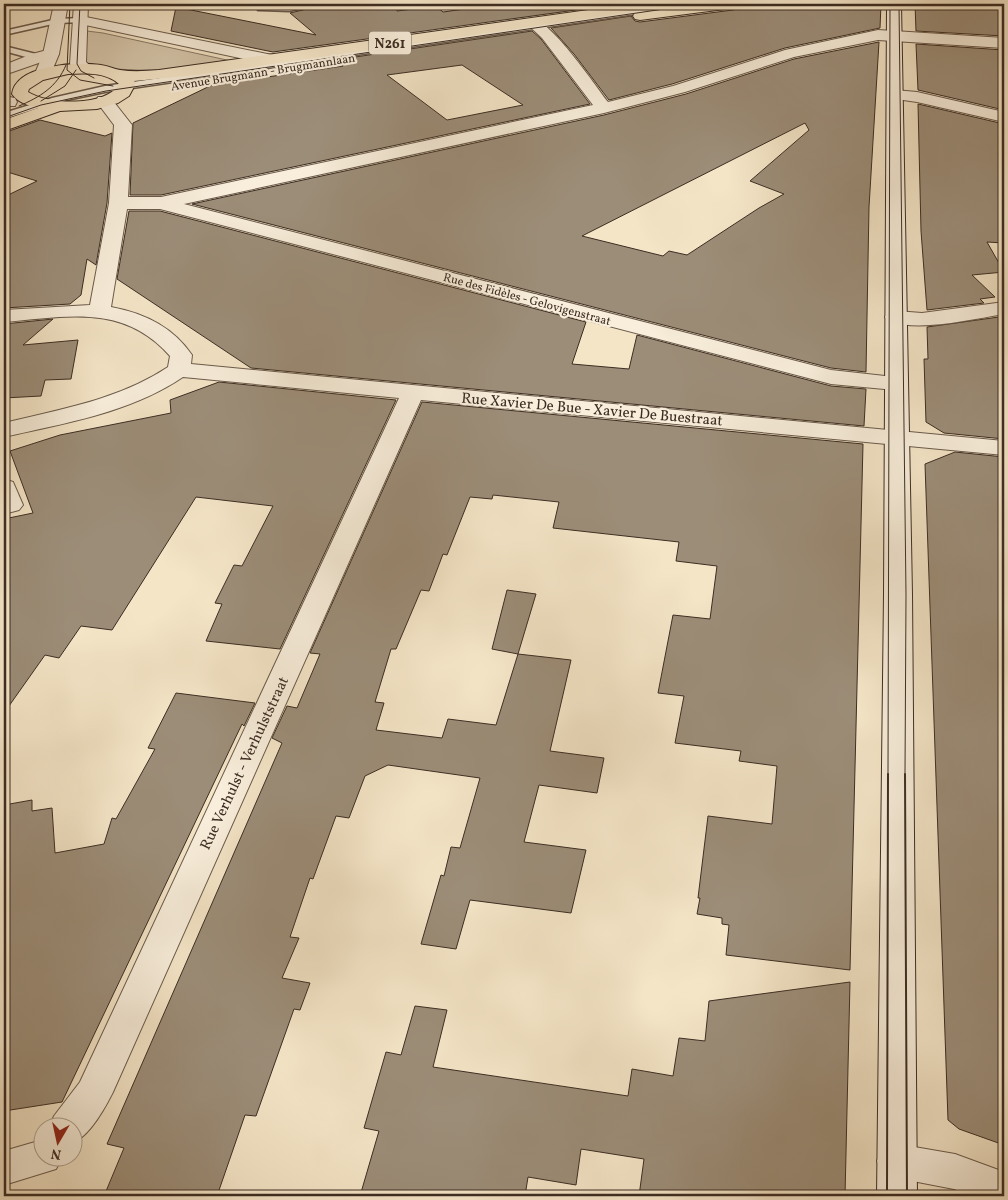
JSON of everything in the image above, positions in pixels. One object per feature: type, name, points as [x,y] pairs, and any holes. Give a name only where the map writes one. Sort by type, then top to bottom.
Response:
[{"type":"main road","name":"Avenue Brugmann - Brugmannlaan","points":[[117,89],[195,81],[538,26],[587,12],[660,4]]},
{"type":"main road","name":"Avenue Brugmann - Brugmannlaan","points":[[8,104],[38,104],[57,107],[84,105],[117,89],[182,71],[538,26],[733,4]]},
{"type":"main road","name":"Avenue Brugmann - Brugmannlaan","points":[[8,104],[23,85],[45,74],[86,69],[105,71],[117,89]]},
{"type":"main road","name":"Avenue Brugmann - Brugmannlaan","points":[[4,126],[57,107]]},
{"type":"street","points":[[45,74],[44,55],[57,21],[61,4]]},
{"type":"street","points":[[81,4],[78,64],[86,69]]},
{"type":"street","points":[[894,4],[895,383],[898,584],[897,1179],[955,1172],[1004,1190]]},
{"type":"street","points":[[81,20],[272,60]]},
{"type":"street","points":[[538,26],[604,108]]},
{"type":"street","points":[[118,203],[161,203],[604,108],[679,89],[790,53],[878,35],[1004,43]]},
{"type":"street","points":[[4,70],[44,55]]},
{"type":"street","points":[[100,311],[118,203],[123,125],[117,89]]},
{"type":"street","points":[[895,96],[917,97],[1004,117]]},
{"type":"street","name":"Rue des Fidèles - Gelovigenstraat","points":[[161,203],[831,377],[895,383]]},
{"type":"street","points":[[896,317],[922,319],[1004,308]]},
{"type":"street","points":[[4,316],[100,311],[127,316],[150,326],[173,343],[182,355],[179,370],[162,383],[136,394],[88,409],[4,430]]},
{"type":"street","name":"Rue Xavier De Bue - Xavier De Buestraat","points":[[179,370],[1004,448]]},
{"type":"street","name":"Rue Verhulst - Verhulststraat","points":[[75,1118],[94,1092],[413,393]]},
{"type":"street","points":[[4,487],[10,504],[4,506]]},
{"type":"street","points":[[4,1168],[32,1160]]},
{"type":"lane","points":[[260,4],[261,8],[289,9],[305,7]]},
{"type":"lane","name":"Avenue Brugmann - Brugmannlaan","points":[[8,104],[38,104],[86,93],[164,80],[689,4]]},
{"type":"lane","points":[[4,33],[57,21],[81,20]]},
{"type":"lane","points":[[4,44],[25,34],[20,29]]},
{"type":"lane","points":[[4,49],[44,55]]},
{"type":"shaded area","points":[[87,31],[236,62],[164,70],[129,70],[91,66],[85,62]]},
{"type":"building","points":[[307,4],[397,4],[397,11],[436,6],[443,12],[500,4],[619,4],[273,52],[171,31],[176,7],[316,35],[290,13],[311,8]]},
{"type":"building","points":[[742,4],[881,4],[880,28],[785,48],[672,84],[609,100],[574,54],[551,28],[631,16],[635,21],[640,22],[733,10],[740,8]]},
{"type":"building","points":[[915,4],[994,4],[1004,6],[1004,36],[916,31]]},
{"type":"building","points":[[532,31],[541,39],[590,104],[161,195],[130,195],[133,123],[212,85],[343,66],[321,62]],"holes":[[[462,65],[523,105],[447,120],[387,75]]]},
{"type":"building","points":[[879,42],[869,207],[866,372],[831,368],[192,204],[604,115],[686,94],[794,59]],"holes":[[[805,123],[809,130],[750,181],[784,194],[687,255],[669,251],[663,256],[582,236]]]},
{"type":"building","points":[[916,44],[1004,50],[1004,110],[918,90]]},
{"type":"building","points":[[918,104],[1004,124],[1004,243],[987,242],[1004,272],[972,275],[995,297],[980,299],[984,303],[927,310],[921,231]]},
{"type":"building","points":[[40,120],[105,136],[112,133],[107,203],[96,265],[87,259],[81,295],[70,304],[4,308],[4,197],[37,181],[4,171],[4,133]]},
{"type":"building","points":[[129,211],[160,211],[586,322],[572,364],[629,369],[637,335],[831,386],[866,389],[864,426],[251,368],[117,279]]},
{"type":"building","points":[[999,317],[1004,322],[1004,439],[944,433],[926,422],[924,359],[928,359],[927,327]]},
{"type":"building","points":[[53,319],[23,345],[78,340],[71,379],[45,380],[41,396],[4,398],[4,324]]},
{"type":"building","points":[[219,382],[396,400],[280,649],[206,641],[222,604],[215,603],[234,565],[242,566],[273,506],[196,497],[112,630],[81,626],[59,658],[45,655],[4,713],[4,519],[33,513],[10,451],[60,435],[171,413],[170,400]]},
{"type":"building","points":[[422,402],[863,444],[850,970],[726,955],[729,925],[722,924],[722,918],[697,914],[708,816],[772,824],[777,766],[739,761],[741,751],[675,743],[684,696],[658,693],[673,615],[710,619],[717,566],[676,561],[679,542],[553,528],[559,502],[493,495],[492,499],[470,497],[447,555],[443,554],[429,591],[421,590],[396,649],[391,649],[375,702],[384,703],[376,730],[442,738],[448,719],[496,725],[518,654],[571,660],[550,751],[604,758],[597,793],[539,785],[524,842],[586,850],[571,913],[470,900],[456,949],[421,944],[441,875],[444,876],[451,847],[460,848],[480,778],[388,765],[365,776],[349,818],[336,816],[313,879],[310,878],[290,937],[299,938],[282,978],[310,983],[300,1010],[294,1009],[256,1116],[245,1115],[217,1196],[104,1196],[124,1148],[107,1144],[282,743],[272,738],[287,706],[297,708],[320,654],[310,653]]},
{"type":"building","points":[[955,452],[1004,457],[1004,1145],[959,1129],[948,1120],[925,464]]},
{"type":"building","points":[[507,590],[536,594],[518,654],[492,649]]},
{"type":"building","points":[[176,693],[255,703],[244,726],[242,724],[62,1102],[4,1111],[4,805],[32,800],[32,811],[52,808],[55,853],[104,844],[112,818],[116,819],[155,749],[148,748]]},
{"type":"building","points":[[850,982],[845,1196],[639,1196],[644,1159],[581,1149],[576,1185],[528,1177],[525,1196],[360,1196],[379,1131],[364,1128],[386,1052],[401,1055],[415,1006],[447,1010],[433,1067],[628,1096],[632,1069],[673,1076],[679,1038],[705,1041],[709,1001]]},
{"type":"tram line","points":[[70,4],[67,70],[73,75]]},
{"type":"tram line","points":[[80,4],[77,64],[81,71],[94,78]]},
{"type":"tram line","points":[[4,118],[41,105],[106,91],[698,4]]},
{"type":"tram line","points":[[888,775],[890,4]]},
{"type":"tram line","points":[[899,4],[906,595],[905,775]]},
{"type":"tram line","points":[[19,106],[34,99],[53,85],[66,65]]},
{"type":"tram line","points":[[73,75],[76,70]]},
{"type":"tram line","points":[[41,101],[65,86],[73,75]]},
{"type":"tram line","points":[[73,75],[80,80],[113,86]]},
{"type":"tram line","points":[[887,1196],[888,774]]},
{"type":"tram line","points":[[905,775],[907,1196]]}]
